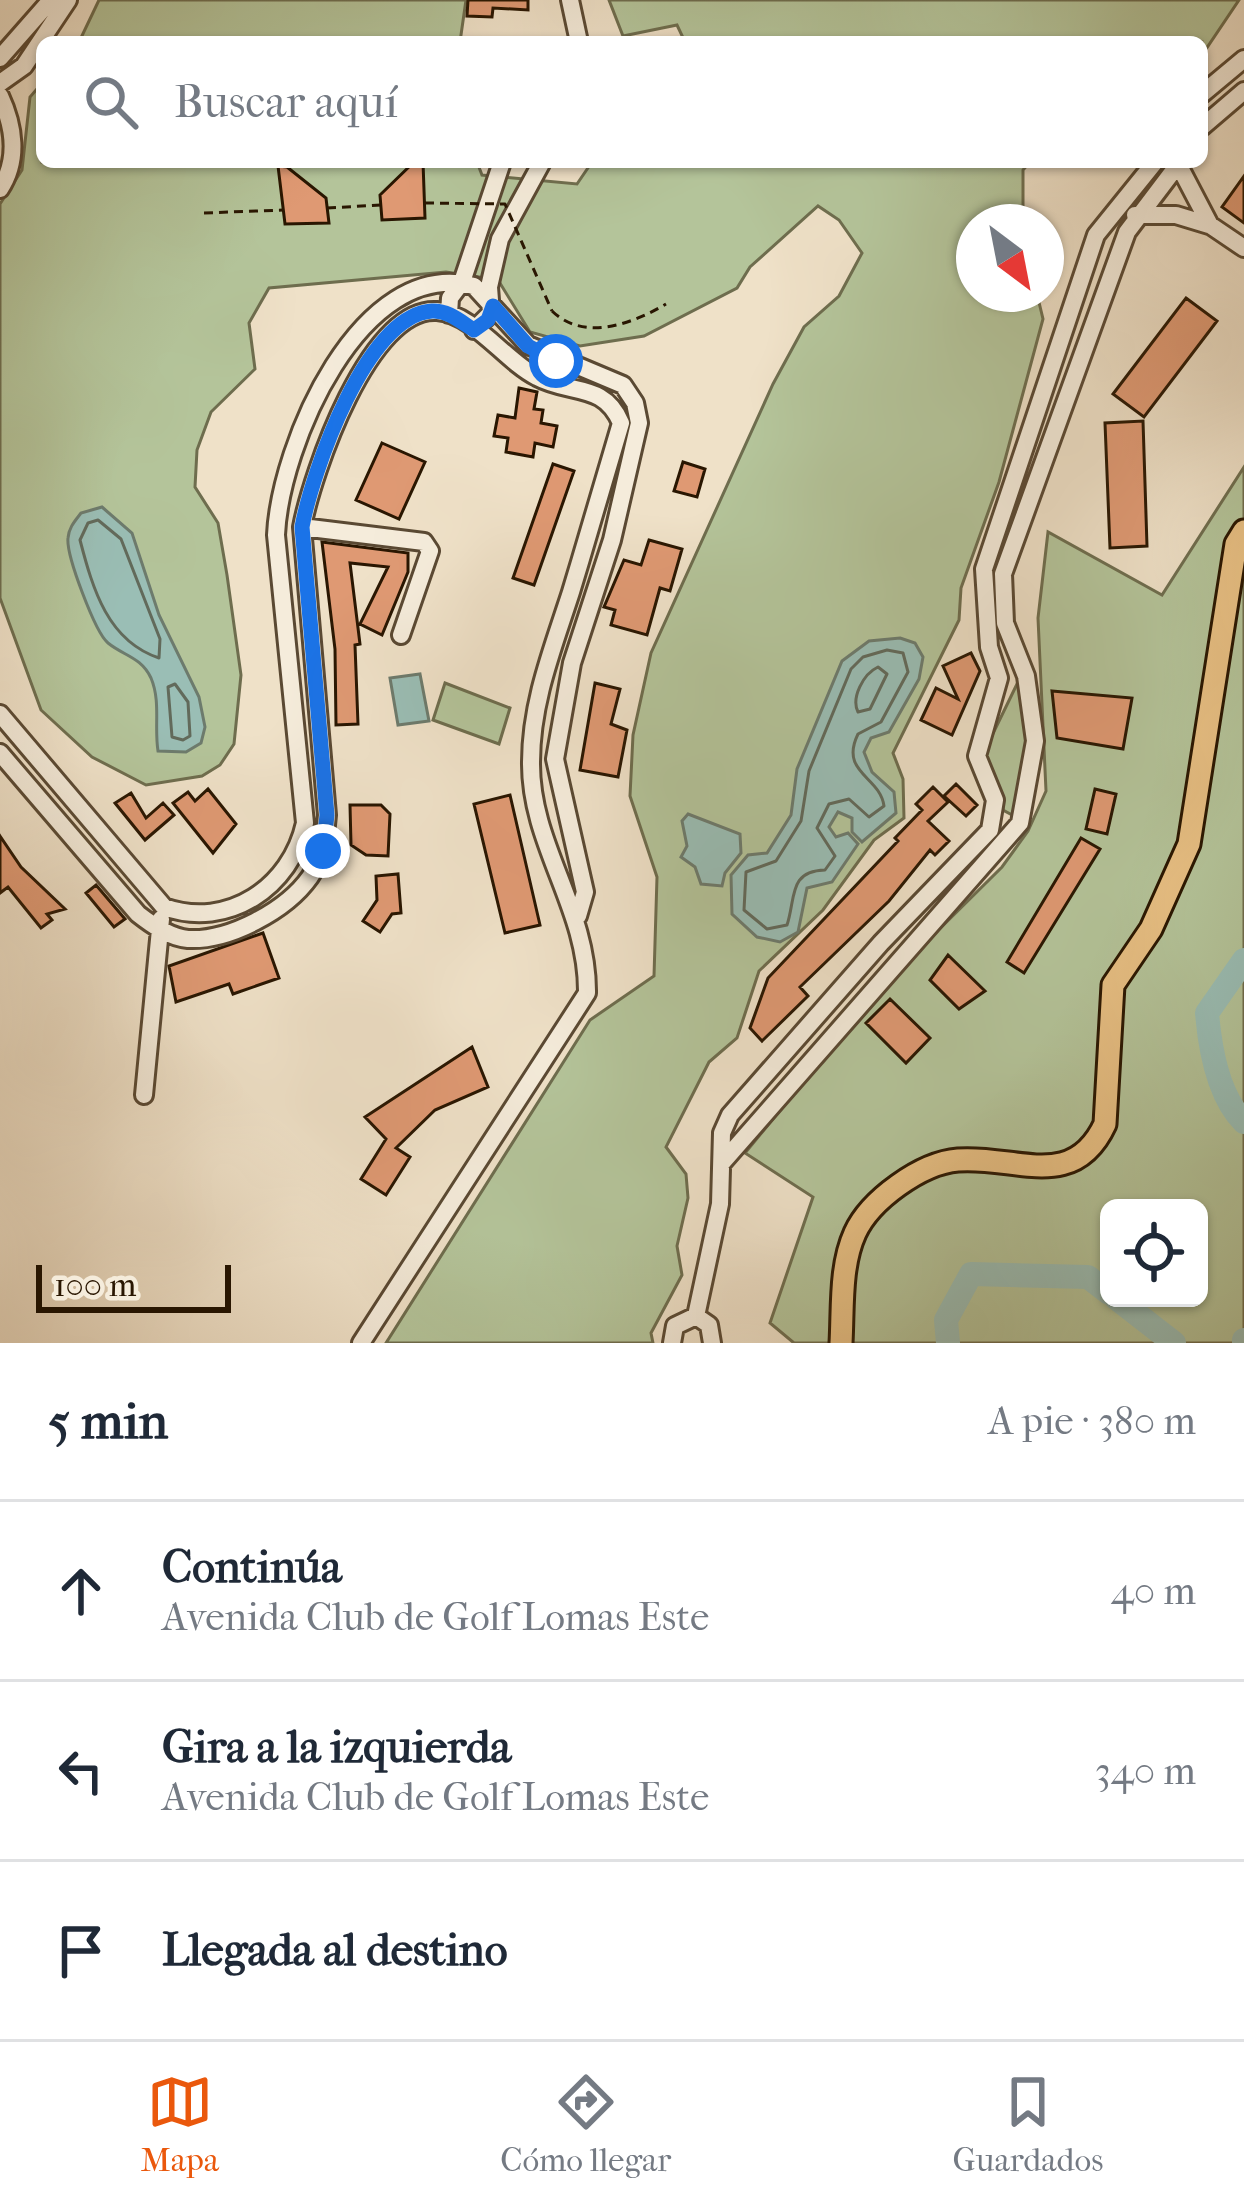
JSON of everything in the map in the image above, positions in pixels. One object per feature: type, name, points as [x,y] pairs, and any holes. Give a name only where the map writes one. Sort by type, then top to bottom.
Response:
[{"type":"main road","points":[[841,1343],[845,1270],[856,1232],[878,1200],[956,1160],[1022,1168],[1079,1160],[1096,1144],[1106,1124],[1113,986],[1151,928],[1189,844],[1236,544],[1244,531]]},
{"type":"street","points":[[19,71],[4,55],[51,0]]},
{"type":"street","points":[[43,36],[68,0]]},
{"type":"street","points":[[571,0],[578,36]]},
{"type":"street","points":[[0,83],[19,71],[36,46]]},
{"type":"street","points":[[1208,89],[1244,59]]},
{"type":"street","points":[[1208,122],[1244,91]]},
{"type":"street","points":[[0,96],[11,120],[0,189]]},
{"type":"street","points":[[449,314],[450,298],[462,282],[500,168]]},
{"type":"street","points":[[474,330],[488,320],[493,306],[489,286],[500,239],[539,168]]},
{"type":"street","points":[[696,1316],[720,1204],[722,1132],[730,1115],[881,943],[990,830],[995,800],[977,756],[999,678],[989,647],[984,569],[1096,236],[1150,168]]},
{"type":"street","points":[[722,1164],[1020,823],[1035,741],[1026,676],[1004,623],[1003,574],[1127,232],[1174,168]]},
{"type":"street","points":[[1182,168],[1210,225]]},
{"type":"street","points":[[1115,207],[1138,216],[1176,214],[1210,225],[1244,248]]},
{"type":"street","points":[[0,714],[164,907],[191,916],[223,911],[276,882],[292,864],[305,823],[276,536],[278,499],[342,354],[367,317],[395,296],[424,285],[462,282],[483,292],[528,346],[623,385],[635,403],[639,423],[612,540],[572,663],[555,759],[585,892],[578,917]]},
{"type":"street","points":[[0,753],[138,914],[159,930],[187,939],[225,933],[259,919],[310,878],[323,851],[327,815],[302,527],[310,484],[367,362],[386,335],[418,314],[449,314],[541,380],[606,398],[621,423],[540,683],[530,764],[546,847],[578,917],[587,957],[586,993],[361,1343]]},
{"type":"street","points":[[302,527],[424,542],[430,551],[401,635]]},
{"type":"street","points":[[999,678],[1026,676]]},
{"type":"street","points":[[994,816],[1020,823]]},
{"type":"street","points":[[144,1095],[164,907]]},
{"type":"street","points":[[673,1343],[675,1326],[696,1316]]},
{"type":"street","points":[[696,1316],[710,1325],[712,1343]]},
{"type":"path","points":[[425,203],[505,204],[553,311],[565,324],[593,329],[640,320],[666,304]]},
{"type":"path","points":[[327,208],[381,206]]},
{"type":"path","points":[[204,213],[284,210]]},
{"type":"green space","points":[[99,0],[466,0],[461,36],[82,36]]},
{"type":"green space","points":[[609,0],[1239,0],[1208,46],[1208,36],[682,36],[677,25],[623,36]]},
{"type":"green space","points":[[36,90],[36,168],[479,168],[482,175],[577,184],[588,168],[1025,168],[1023,204],[956,204],[956,312],[1041,312],[1043,319],[999,482],[961,588],[959,620],[893,753],[903,779],[904,818],[874,840],[823,910],[759,971],[737,1038],[709,1062],[666,1147],[686,1174],[688,1198],[677,1246],[682,1275],[651,1333],[653,1343],[386,1343],[590,1020],[654,976],[657,877],[630,796],[633,735],[651,653],[773,384],[804,327],[839,296],[862,253],[839,220],[818,206],[750,267],[737,288],[644,336],[580,346],[530,332],[498,280],[446,272],[269,288],[249,323],[255,369],[211,412],[197,450],[195,487],[218,523],[241,675],[234,744],[220,765],[202,776],[146,785],[92,757],[41,710],[0,598],[0,204],[22,170],[30,97]]},
{"type":"green space","points":[[1244,467],[1244,1343],[794,1343],[770,1323],[813,1197],[745,1153],[883,985],[1002,867],[1028,831],[1046,791],[1038,618],[1048,532],[1162,595]]},
{"type":"green space","points":[[445,683],[510,708],[499,744],[433,720]]},
{"type":"green space","points":[[1017,684],[1028,714],[1028,731],[1014,816],[1003,810],[1003,796],[984,752]]},
{"type":"water","points":[[102,507],[132,533],[159,615],[199,697],[205,727],[201,743],[186,752],[158,751],[151,678],[102,636],[76,576],[70,531],[81,513]]},
{"type":"water","points":[[900,638],[915,643],[923,657],[919,679],[889,732],[871,738],[864,752],[872,772],[894,792],[896,813],[862,842],[852,832],[852,818],[838,812],[829,827],[836,837],[848,833],[858,844],[832,882],[807,888],[798,932],[780,942],[757,937],[732,914],[731,875],[748,855],[767,853],[791,815],[797,769],[842,661],[869,641]]},
{"type":"water","points":[[420,674],[429,721],[398,725],[390,678]]},
{"type":"water","points":[[688,814],[740,834],[741,853],[725,873],[722,886],[701,884],[695,867],[681,857],[687,846],[682,821]]},
{"type":"building","points":[[468,0],[528,0],[528,10],[493,8],[492,17],[467,16]]},
{"type":"building","points":[[278,168],[288,168],[326,198],[329,223],[285,224]]},
{"type":"building","points":[[408,168],[423,168],[425,218],[382,220],[380,195]]},
{"type":"building","points":[[1244,176],[1244,223],[1222,207]]},
{"type":"building","points":[[1186,298],[1217,321],[1144,417],[1113,394]]},
{"type":"building","points":[[519,388],[537,392],[534,409],[543,410],[541,423],[557,426],[553,447],[535,443],[533,457],[506,452],[508,438],[494,436],[498,415],[515,418]]},
{"type":"building","points":[[1143,421],[1147,546],[1110,548],[1105,423]]},
{"type":"building","points":[[382,443],[425,462],[399,519],[356,500]]},
{"type":"building","points":[[683,462],[705,469],[697,497],[674,491]]},
{"type":"building","points":[[553,464],[574,471],[534,585],[513,578]]},
{"type":"building","points":[[649,540],[682,549],[670,591],[660,588],[647,635],[611,625],[615,610],[604,607],[624,560],[641,565]]},
{"type":"building","points":[[322,542],[408,553],[408,572],[382,635],[360,624],[388,567],[350,563],[360,644],[355,645],[358,724],[336,725],[335,649]]},
{"type":"building","points":[[971,653],[980,671],[952,735],[921,720],[936,688],[958,699],[943,666]]},
{"type":"building","points":[[595,683],[620,689],[611,724],[627,730],[618,777],[580,770]]},
{"type":"building","points":[[1052,691],[1132,698],[1123,749],[1057,738]]},
{"type":"building","points":[[956,784],[977,805],[966,816],[944,796]]},
{"type":"building","points":[[933,787],[948,802],[928,821],[949,841],[935,855],[930,850],[889,901],[800,987],[808,996],[762,1041],[750,1028],[768,978],[898,841],[895,838],[922,810],[916,804]]},
{"type":"building","points":[[208,789],[236,824],[213,853],[173,803],[188,792],[195,801]]},
{"type":"building","points":[[1095,789],[1116,794],[1107,834],[1086,829]]},
{"type":"building","points":[[131,793],[146,818],[163,803],[174,815],[145,840],[115,803]]},
{"type":"building","points":[[510,795],[540,925],[505,933],[474,804]]},
{"type":"building","points":[[350,805],[381,805],[390,814],[388,856],[366,855],[351,845]]},
{"type":"building","points":[[0,836],[21,867],[65,909],[47,914],[52,920],[41,928],[8,887],[0,893]]},
{"type":"building","points":[[1081,838],[1100,849],[1024,973],[1007,962]]},
{"type":"building","points":[[398,874],[401,913],[392,914],[380,932],[363,921],[377,900],[376,876]]},
{"type":"building","points":[[96,885],[125,919],[114,927],[86,893]]},
{"type":"building","points":[[263,933],[279,978],[233,994],[229,984],[176,1002],[169,966]]},
{"type":"building","points":[[948,955],[985,991],[959,1009],[930,980]]},
{"type":"building","points":[[890,999],[930,1038],[906,1063],[866,1023]]},
{"type":"building","points":[[472,1047],[488,1087],[435,1110],[396,1148],[410,1157],[386,1195],[361,1179],[386,1139],[365,1117]]},
{"type":"waterway","points":[[1244,960],[1207,1013],[1222,1086],[1244,1122]]},
{"type":"waterway","points":[[948,1343],[946,1320],[971,1274],[1088,1277],[1100,1286]]},
{"type":"waterway","points":[[1128,1307],[1174,1343]]},
{"type":"route","points":[[323,851],[327,815],[302,527],[310,484],[367,362],[386,335],[418,314],[434,310],[449,314],[474,330],[488,320],[493,306],[528,346],[556,361]]}]
